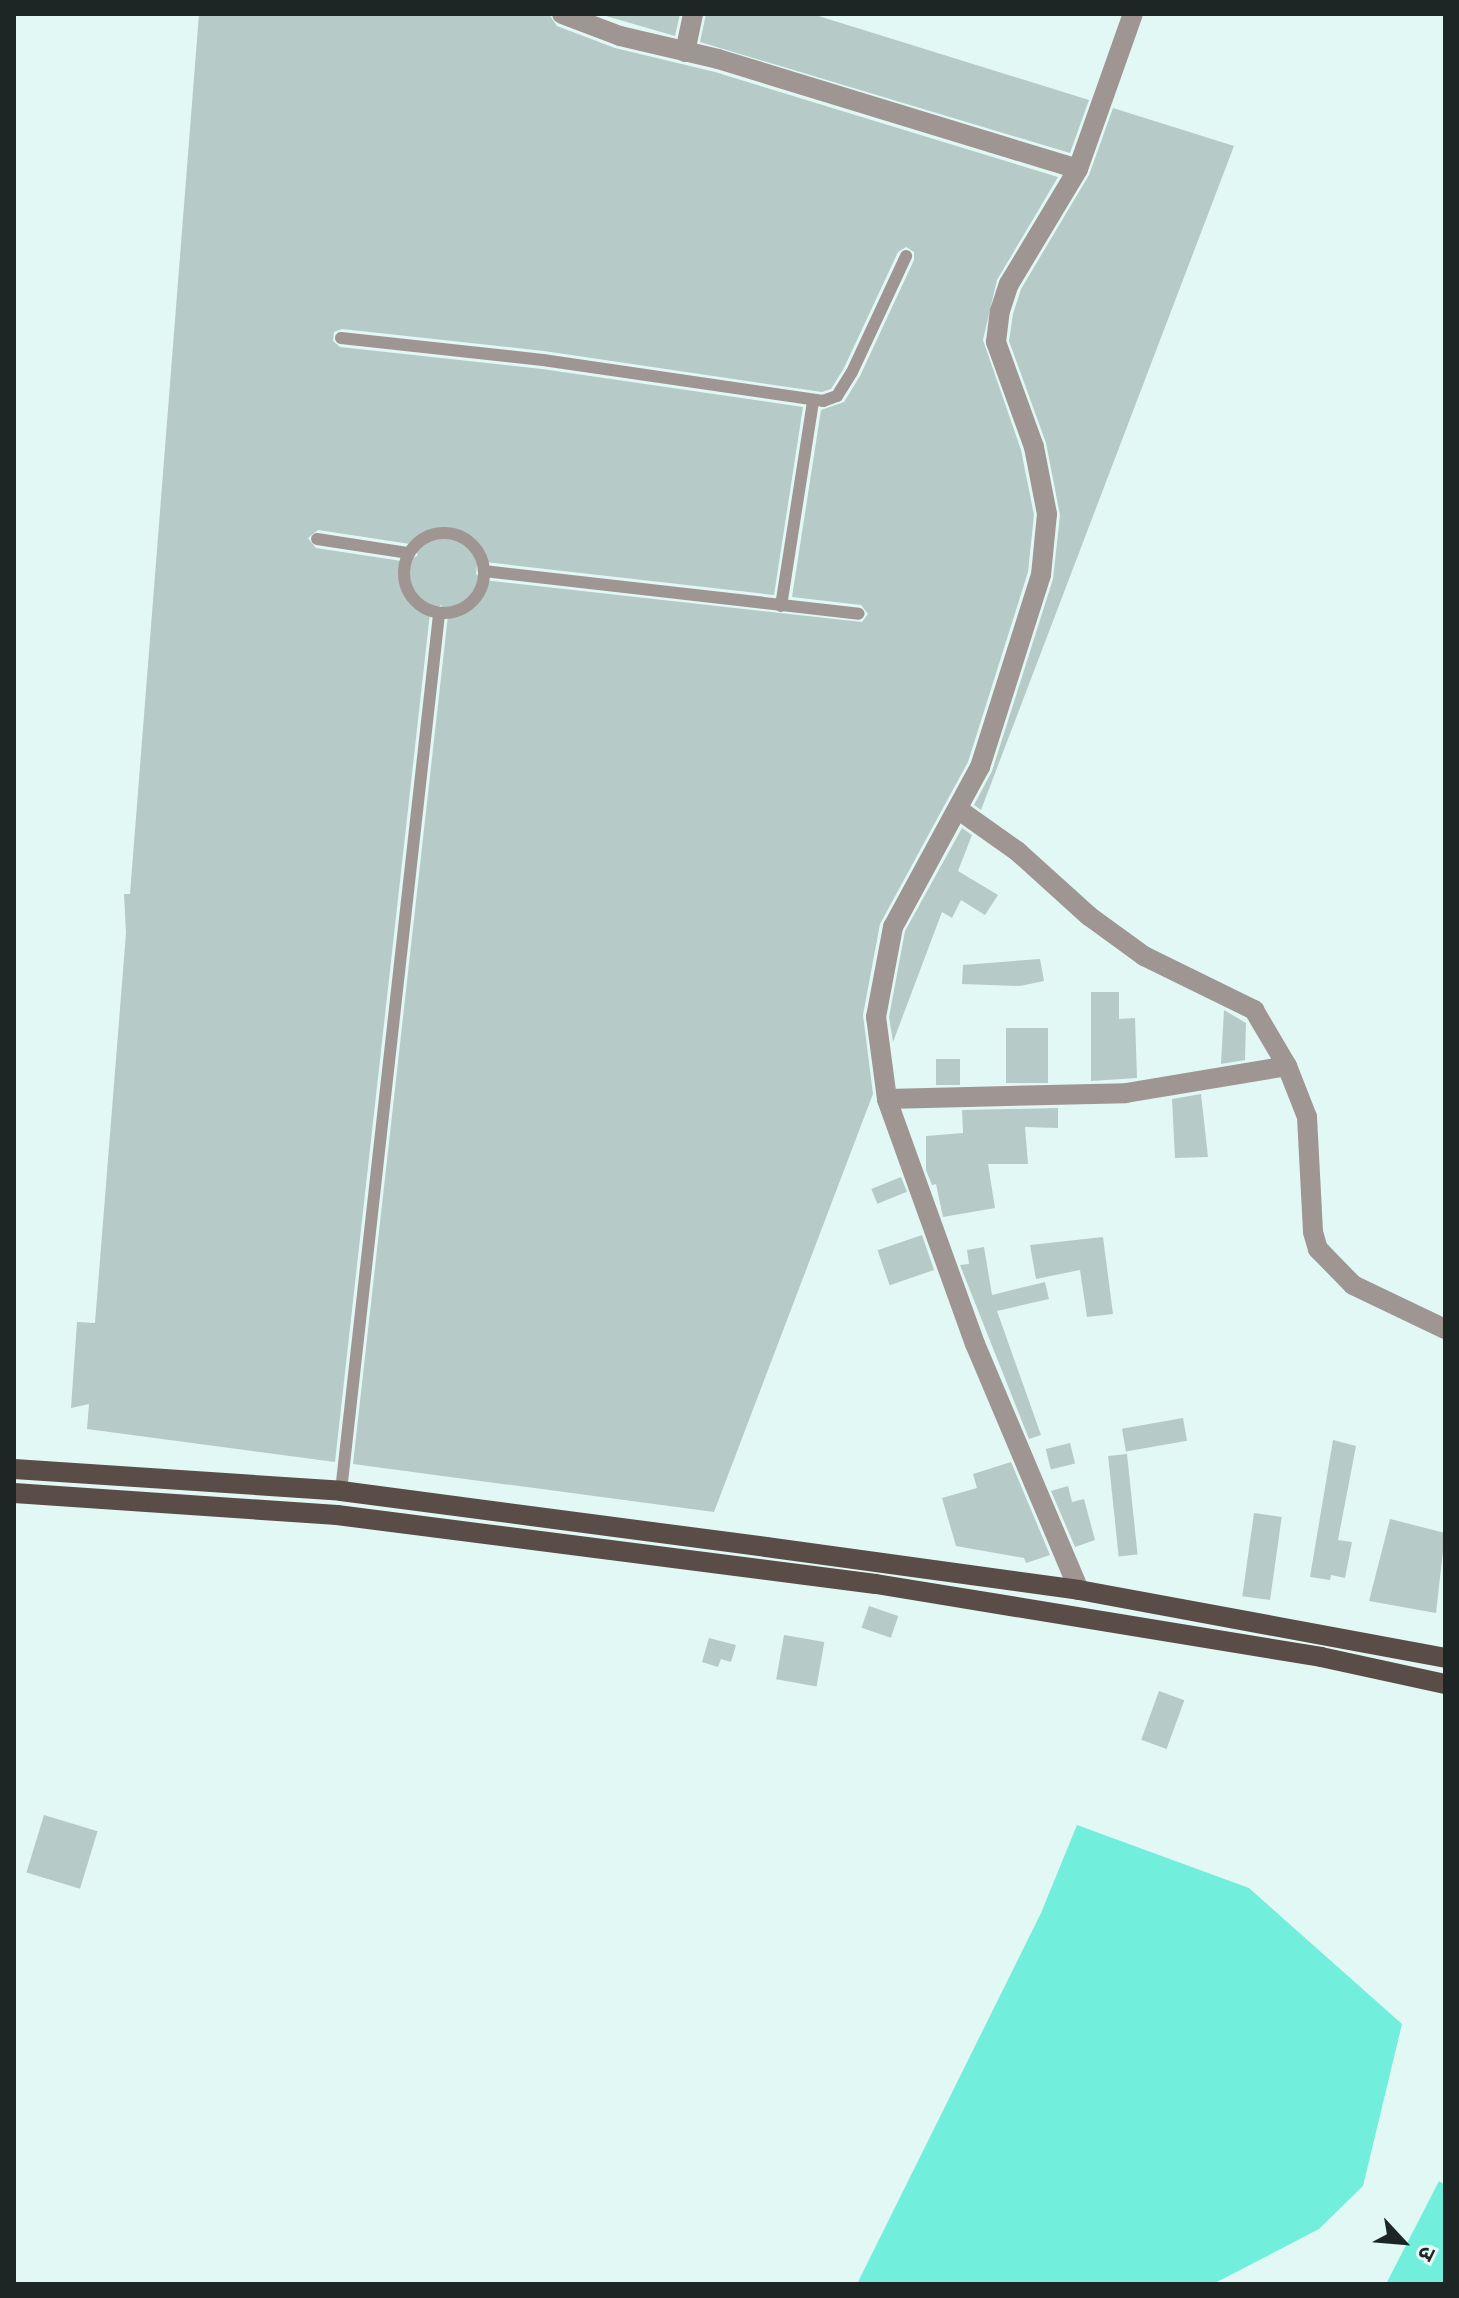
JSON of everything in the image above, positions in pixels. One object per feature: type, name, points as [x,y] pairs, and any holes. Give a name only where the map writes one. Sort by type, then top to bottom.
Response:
[{"type":"main road","points":[[14,1469],[341,1491],[1087,1592],[1367,1640],[1445,1658]]},
{"type":"main road","points":[[14,1493],[337,1515],[860,1582],[1321,1657],[1445,1684]]},
{"type":"street","points":[[562,14],[1078,169]]},
{"type":"street","points":[[685,52],[693,14]]},
{"type":"street","points":[[1094,1620],[1087,1592],[975,1344],[887,1099],[876,1017],[881,975],[893,927],[980,767],[1027,629],[1041,575],[1047,514],[1034,447],[996,342],[1000,311],[1024,257],[1078,169],[1133,14]]},
{"type":"street","points":[[959,810],[1017,851],[1089,916],[1144,956],[1254,1010],[1287,1066],[1307,1117],[1313,1232],[1318,1249],[1353,1285],[1445,1329]]},
{"type":"street","points":[[887,1099],[1126,1093],[1287,1066]]},
{"type":"lane","points":[[341,338],[543,360],[813,402],[837,396],[852,372],[906,256]]},
{"type":"lane","points":[[781,606],[813,402]]},
{"type":"lane","points":[[453,534],[474,547],[484,571],[476,598],[466,607],[439,614],[426,610],[407,590],[409,553],[428,536],[453,534]]},
{"type":"lane","points":[[317,539],[409,553]]},
{"type":"lane","points":[[484,571],[859,614]]},
{"type":"lane","points":[[341,1491],[439,614]]},
{"type":"shaded area","points":[[1077,1825],[1249,1888],[1402,2024],[1363,2186],[1319,2229],[1213,2284],[857,2284],[1041,1913]]},
{"type":"shaded area","points":[[1439,2181],[1445,2185],[1445,2284],[1386,2284]]},
{"type":"building","points":[[199,14],[549,14],[557,26],[615,48],[715,72],[1058,177],[997,280],[983,340],[1021,450],[1034,515],[1028,572],[968,762],[880,924],[863,1015],[873,1094],[714,1512],[353,1464],[448,615],[441,605],[430,613],[335,1462],[87,1429],[89,1404],[71,1408],[77,1322],[95,1323],[126,933],[124,894],[130,894]],"holes":[[[906,247],[914,252],[914,260],[860,376],[844,402],[821,410],[792,597],[861,605],[868,614],[862,622],[483,580],[476,574],[477,565],[485,562],[774,595],[803,407],[542,369],[340,347],[333,341],[334,332],[342,329],[544,351],[822,392],[831,389],[844,368],[898,252]],[[318,530],[410,544],[418,555],[408,562],[316,548],[308,538]]]},
{"type":"building","points":[[599,14],[680,14],[675,36]]},
{"type":"building","points":[[706,14],[812,14],[1089,100],[1070,153],[700,42]]},
{"type":"building","points":[[1113,108],[1234,146],[981,810],[974,805],[992,771],[1053,579],[1060,515],[1046,443],[1009,341],[1013,314],[1021,289],[1089,175]]},
{"type":"building","points":[[962,828],[972,835],[958,871],[998,895],[985,915],[961,900],[952,918],[942,912],[893,1042],[889,1017],[905,931]]},
{"type":"building","points":[[1040,959],[1044,981],[1020,986],[962,984],[963,965]]},
{"type":"building","points":[[1091,992],[1119,992],[1119,1019],[1135,1018],[1137,1078],[1091,1081]]},
{"type":"building","points":[[1224,1010],[1246,1023],[1245,1060],[1221,1064]]},
{"type":"building","points":[[1006,1028],[1048,1028],[1048,1083],[1006,1083]]},
{"type":"building","points":[[936,1059],[960,1059],[960,1085],[936,1085]]},
{"type":"building","points":[[1201,1094],[1208,1157],[1175,1158],[1172,1099]]},
{"type":"building","points":[[1058,1108],[1058,1128],[1025,1127],[1028,1164],[988,1164],[995,1208],[943,1217],[936,1184],[932,1185],[926,1170],[926,1136],[963,1133],[962,1110]]},
{"type":"building","points":[[901,1177],[907,1192],[877,1204],[871,1189]]},
{"type":"building","points":[[922,1235],[934,1270],[890,1285],[878,1250]]},
{"type":"building","points":[[1103,1237],[1113,1314],[1087,1317],[1080,1270],[1036,1279],[1030,1245]]},
{"type":"building","points":[[984,1247],[992,1295],[1045,1282],[1049,1299],[997,1311],[1041,1435],[1029,1439],[960,1265],[969,1264],[967,1250]]},
{"type":"building","points":[[1183,1418],[1187,1441],[1126,1451],[1122,1429]]},
{"type":"building","points":[[1333,1440],[1356,1446],[1338,1540],[1352,1542],[1345,1578],[1331,1575],[1330,1580],[1310,1577]]},
{"type":"building","points":[[1070,1443],[1075,1463],[1051,1469],[1046,1449]]},
{"type":"building","points":[[1127,1454],[1138,1554],[1119,1556],[1108,1456]]},
{"type":"building","points":[[1011,1462],[1050,1555],[1026,1563],[1024,1558],[956,1546],[942,1498],[977,1488],[973,1474]]},
{"type":"building","points":[[1068,1486],[1072,1502],[1084,1499],[1095,1540],[1075,1547],[1051,1491]]},
{"type":"building","points":[[1254,1513],[1282,1517],[1270,1600],[1242,1596]]},
{"type":"building","points":[[1390,1519],[1445,1533],[1436,1613],[1369,1601]]},
{"type":"building","points":[[869,1606],[898,1616],[891,1638],[862,1628]]},
{"type":"building","points":[[784,1635],[824,1642],[817,1686],[776,1679]]},
{"type":"building","points":[[709,1638],[736,1645],[731,1662],[721,1659],[718,1667],[702,1662]]},
{"type":"building","points":[[1159,1691],[1184,1700],[1167,1749],[1141,1740]]},
{"type":"building","points":[[44,1815],[98,1831],[80,1889],[26,1872]]}]
